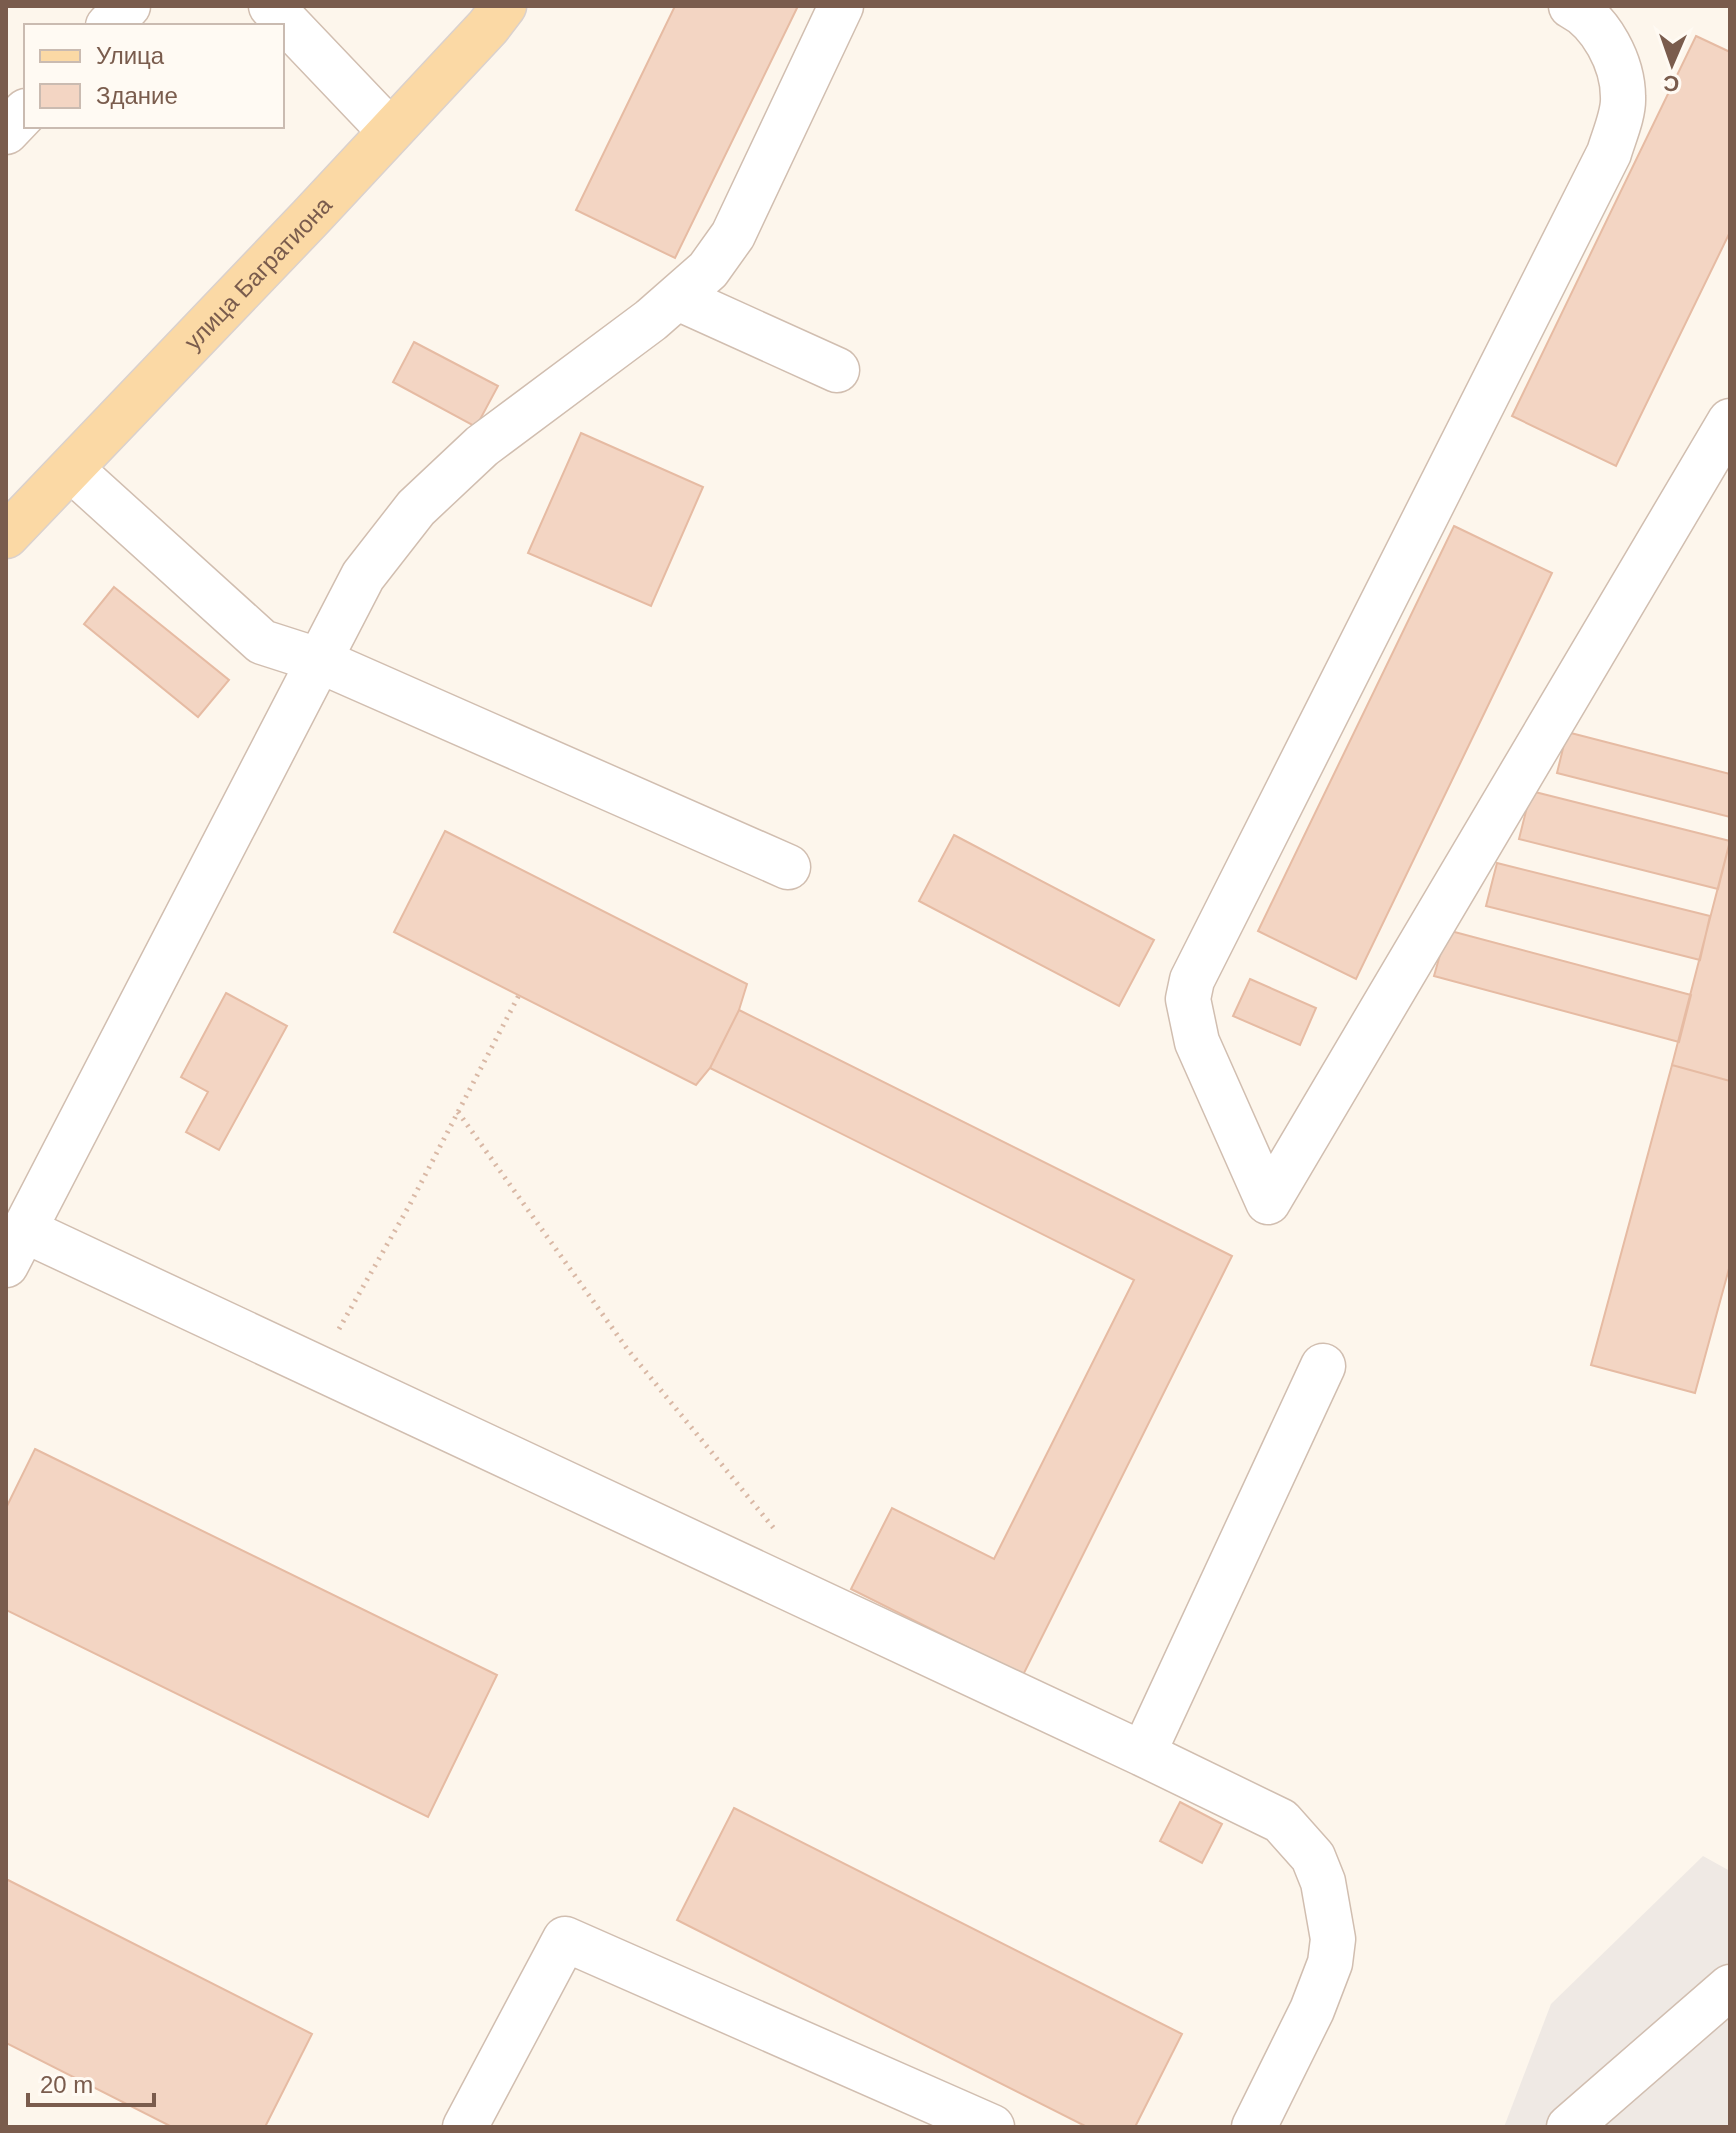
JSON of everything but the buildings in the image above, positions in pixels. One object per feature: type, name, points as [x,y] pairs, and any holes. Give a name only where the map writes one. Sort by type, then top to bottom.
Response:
[{"type":"main road","name":"улица Багратиона","points":[[6,536],[488,27],[504,6]]},
{"type":"lane","points":[[110,24],[128,6]]},
{"type":"lane","points":[[271,6],[390,131]]},
{"type":"lane","points":[[841,6],[733,235],[708,270],[678,298],[482,446],[416,508],[363,576],[15,1248],[317,1368],[1281,1821],[1313,1857],[1323,1882],[1333,1939],[1330,1963],[1312,2010],[1254,2127]]},
{"type":"lane","points":[[1589,7],[1618,65],[1624,98],[1609,153],[1192,980],[1188,999],[1197,1042],[1268,1202],[1730,421]]},
{"type":"lane","points":[[6,132],[24,113]]},
{"type":"lane","points":[[678,298],[837,370]]},
{"type":"lane","points":[[71,469],[262,642],[318,660],[788,867]]},
{"type":"lane","points":[[1143,1754],[1323,1366]]},
{"type":"lane","points":[[465,2127],[565,1939],[992,2127]]},
{"type":"lane","points":[[1569,2127],[1730,1987]]},
{"type":"path","points":[[317,1368],[409,1206],[519,995]]},
{"type":"path","points":[[458,1112],[628,1350],[778,1533]]},
{"type":"shaded area","points":[[1703,1856],[1730,1871],[1730,2127],[1504,2127],[1551,2004]]}]
